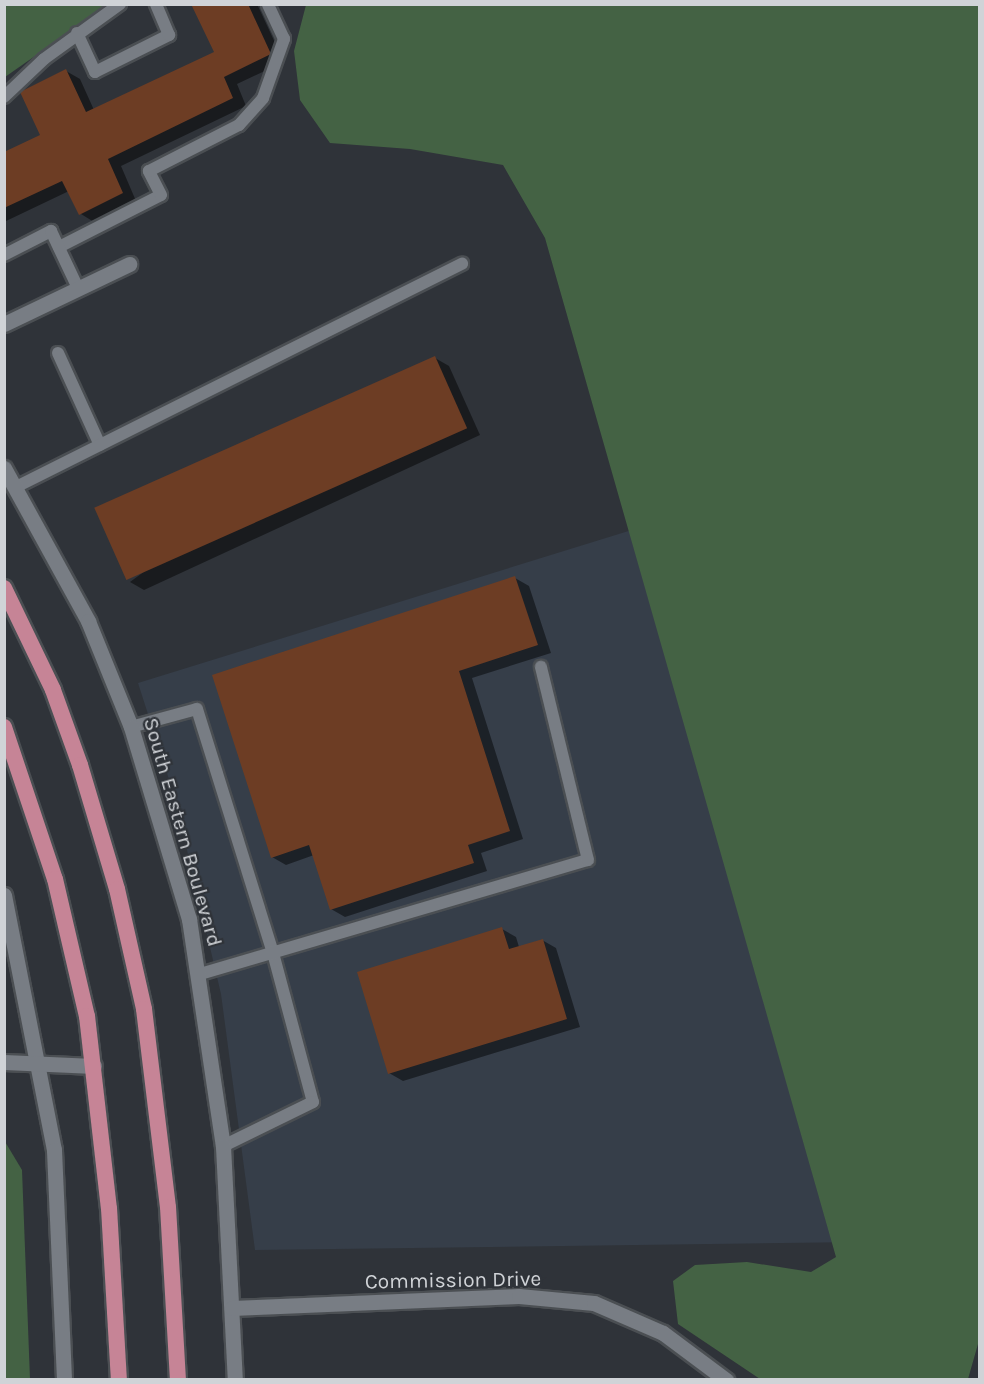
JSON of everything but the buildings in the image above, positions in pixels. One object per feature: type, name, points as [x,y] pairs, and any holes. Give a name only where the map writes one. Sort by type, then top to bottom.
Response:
[{"type":"highway","points":[[4,588],[24,624],[80,765],[117,889],[144,1009],[167,1195],[178,1380]]},
{"type":"highway","points":[[4,598],[24,624]]},
{"type":"highway","points":[[4,727],[55,879],[94,1066],[119,1380]]},
{"type":"street","points":[[4,324],[129,264]]},
{"type":"street","name":"South Eastern Boulevard","points":[[4,468],[88,621],[130,727],[189,919],[200,974],[223,1146],[234,1380]]},
{"type":"street","points":[[4,895],[54,1150],[64,1380]]},
{"type":"street","points":[[4,1062],[38,1067],[94,1066]]},
{"type":"street","name":"Commission Drive","points":[[232,1308],[519,1296],[594,1303],[663,1333],[726,1380]]},
{"type":"lane","points":[[4,98],[77,33],[120,4]]},
{"type":"lane","points":[[77,33],[95,72],[169,35],[156,4]]},
{"type":"lane","points":[[59,247],[161,195],[149,171],[239,125],[263,98],[284,39],[268,4]]},
{"type":"lane","points":[[4,255],[51,231],[78,288]]},
{"type":"lane","points":[[16,487],[462,264]]},
{"type":"lane","points":[[58,353],[100,445]]},
{"type":"lane","points":[[200,974],[588,860],[541,667]]},
{"type":"lane","points":[[130,727],[198,709],[273,953],[313,1102],[223,1146]]},
{"type":"shaded area","points":[[635,529],[861,1242],[255,1250],[221,994],[174,795],[138,683]]},
{"type":"green space","points":[[5,5],[108,5],[5,77]]},
{"type":"green space","points":[[306,5],[979,5],[980,1337],[968,1379],[760,1379],[678,1324],[673,1281],[695,1265],[747,1262],[811,1272],[836,1257],[545,238],[503,165],[410,149],[330,143],[300,100],[294,51]]},
{"type":"green space","points":[[4,1140],[22,1170],[30,1379],[5,1379]]}]
